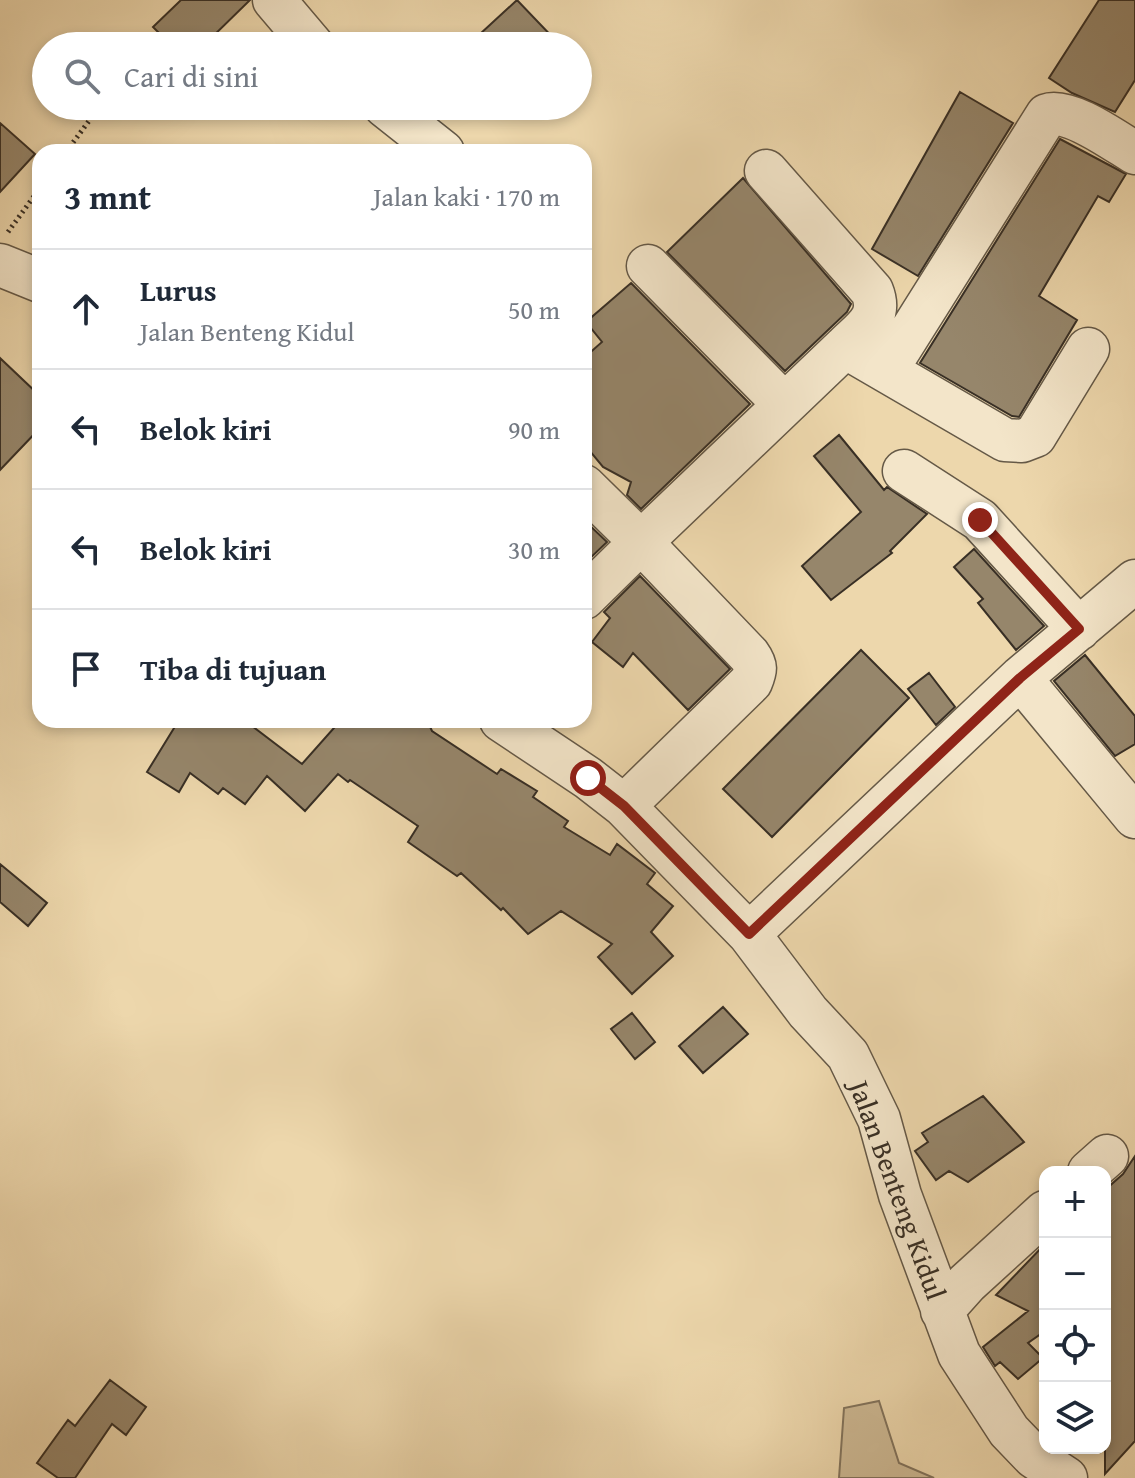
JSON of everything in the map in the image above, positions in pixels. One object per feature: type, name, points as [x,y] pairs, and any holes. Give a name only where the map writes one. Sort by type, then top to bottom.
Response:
[{"type":"street","points":[[274,0],[301,32]]},
{"type":"street","points":[[886,371],[1047,115],[1055,112],[1068,115],[1131,142]]},
{"type":"street","points":[[403,120],[433,144]]},
{"type":"street","points":[[592,590],[874,318],[876,306],[872,291],[766,171]]},
{"type":"street","points":[[0,265],[32,278]]},
{"type":"street","points":[[648,266],[784,404]]},
{"type":"street","points":[[845,347],[1005,440],[1022,441],[1035,436],[1088,349]]},
{"type":"street","points":[[904,471],[980,520],[1079,629]]},
{"type":"street","points":[[592,494],[749,655],[756,671],[751,682],[624,806]]},
{"type":"street","points":[[749,934],[1020,678],[1135,581]]},
{"type":"street","points":[[1020,678],[1135,817]]},
{"type":"street","name":"Jalan Benteng Kidul","points":[[513,728],[624,806],[749,934],[808,1012],[848,1055],[879,1119],[900,1195],[959,1354],[1009,1431],[1034,1457],[1066,1478]]},
{"type":"street","points":[[942,1311],[967,1283],[1039,1217]]},
{"type":"path","points":[[72,144],[90,120]]},
{"type":"path","points":[[0,242],[32,199]]},
{"type":"shaded area","points":[[879,1401],[899,1463],[934,1478],[839,1478],[844,1408]]},
{"type":"building","points":[[181,0],[250,0],[217,32],[158,32],[153,27]]},
{"type":"building","points":[[517,0],[548,32],[482,32]]},
{"type":"building","points":[[1099,0],[1135,0],[1135,80],[1115,112],[1072,93],[1049,78]]},
{"type":"building","points":[[960,92],[1013,123],[918,276],[872,249]]},
{"type":"building","points":[[0,123],[32,151],[32,157],[0,192]]},
{"type":"building","points":[[1060,139],[1126,174],[1109,202],[1098,196],[1039,296],[1077,320],[1019,417],[1012,416],[920,363]]},
{"type":"building","points":[[743,178],[851,304],[847,312],[785,371],[667,252]]},
{"type":"building","points":[[631,283],[750,404],[641,509],[627,495],[631,482],[603,467],[592,454],[592,351],[602,342],[592,330],[592,317]]},
{"type":"building","points":[[0,358],[32,388],[32,436],[0,470]]},
{"type":"building","points":[[839,435],[884,490],[887,487],[927,514],[890,551],[892,553],[831,600],[802,566],[861,512],[814,456]]},
{"type":"building","points":[[592,528],[607,542],[592,556]]},
{"type":"building","points":[[974,549],[1044,626],[1016,650],[978,603],[983,599],[954,567]]},
{"type":"building","points":[[640,576],[730,669],[688,710],[633,653],[623,667],[592,642],[610,618],[604,612]]},
{"type":"building","points":[[861,650],[909,698],[772,837],[723,789]]},
{"type":"building","points":[[1085,655],[1135,716],[1135,744],[1115,756],[1054,681]]},
{"type":"building","points":[[929,673],[955,707],[936,725],[908,689]]},
{"type":"building","points":[[174,728],[255,728],[302,764],[334,728],[431,728],[497,774],[501,769],[537,791],[533,797],[568,821],[564,827],[610,855],[617,844],[655,873],[647,884],[673,906],[651,932],[673,956],[632,994],[598,957],[612,944],[561,911],[528,934],[461,873],[457,876],[408,842],[418,826],[338,774],[305,811],[267,776],[245,804],[223,788],[218,794],[190,773],[179,792],[147,772]]},
{"type":"building","points":[[0,864],[47,903],[28,926],[0,902]]},
{"type":"building","points":[[723,1007],[748,1034],[703,1073],[679,1046]]},
{"type":"building","points":[[632,1013],[655,1042],[635,1059],[611,1029]]},
{"type":"building","points":[[983,1096],[1024,1142],[968,1182],[949,1171],[936,1180],[915,1151],[928,1142],[922,1133]]},
{"type":"building","points":[[1135,1156],[1135,1441],[1105,1474],[1105,1454],[1111,1454],[1111,1185]]},
{"type":"building","points":[[1039,1250],[1039,1335],[1028,1343],[1039,1354],[1039,1361],[1018,1379],[1000,1362],[995,1366],[983,1347],[1028,1311],[996,1295]]},
{"type":"building","points":[[110,1380],[146,1407],[126,1435],[112,1424],[75,1478],[58,1478],[37,1463],[68,1420],[75,1426]]},
{"type":"route","points":[[588,778],[624,806],[749,934],[1020,678],[1079,629],[980,520]]}]
